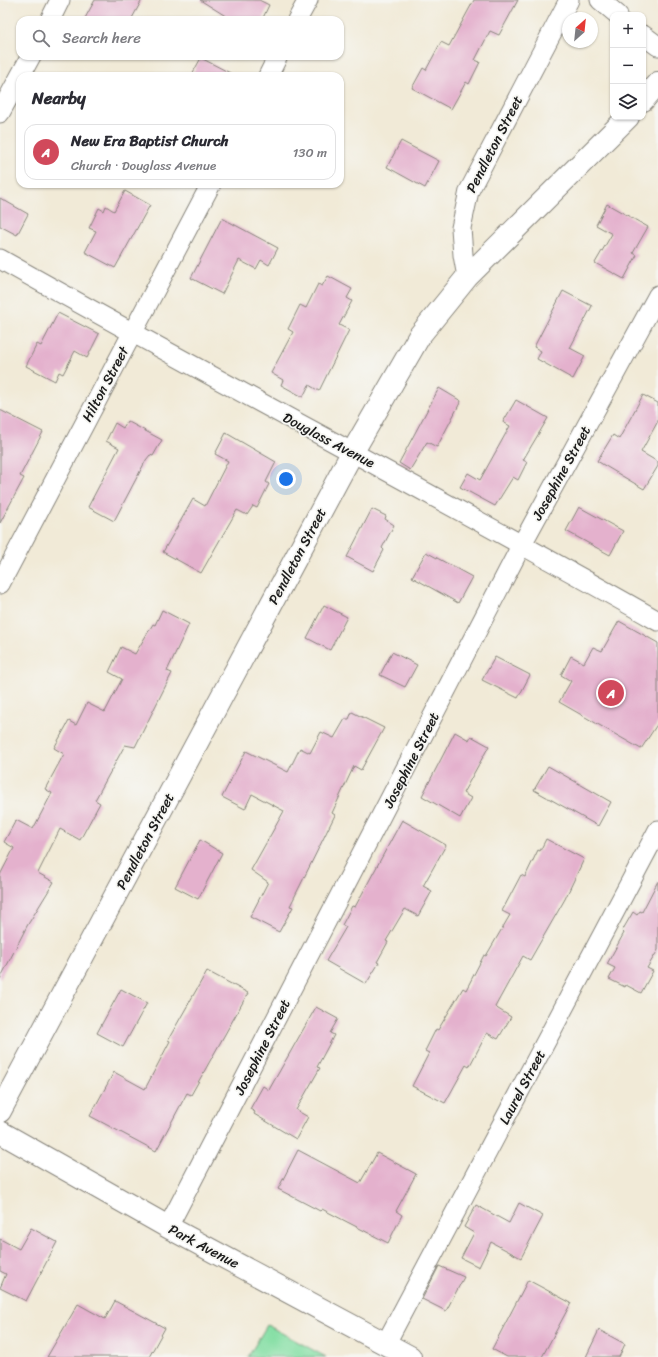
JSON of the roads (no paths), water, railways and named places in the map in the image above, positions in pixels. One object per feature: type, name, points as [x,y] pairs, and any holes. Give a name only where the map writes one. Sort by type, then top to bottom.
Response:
[{"type":"main road","points":[[646,97],[658,83]]},
{"type":"main road","points":[[467,277],[625,120]]},
{"type":"main road","name":"Pendleton Street","points":[[0,1112],[352,453],[420,334],[467,277]]},
{"type":"main road","name":"Park Avenue","points":[[0,1132],[168,1227],[410,1357]]},
{"type":"street","points":[[52,16],[60,0]]},
{"type":"street","points":[[299,16],[308,0]]},
{"type":"street","name":"Pendleton Street","points":[[467,277],[463,255],[461,228],[469,191],[569,0]]},
{"type":"street","points":[[600,0],[614,12]]},
{"type":"street","points":[[646,37],[658,46]]},
{"type":"street","points":[[22,72],[28,60]]},
{"type":"street","points":[[270,72],[276,60]]},
{"type":"street","points":[[0,114],[16,83]]},
{"type":"street","name":"Hilton Street","points":[[0,584],[209,188]]},
{"type":"street","name":"Douglass Avenue","points":[[0,259],[132,334],[522,544],[658,621]]},
{"type":"street","name":"Josephine Street","points":[[168,1227],[522,544],[658,295]]},
{"type":"street","name":"Laurel Street","points":[[386,1343],[658,830]]},
{"type":"place","name":"New Era Baptist Church","points":[[611,693]]}]
